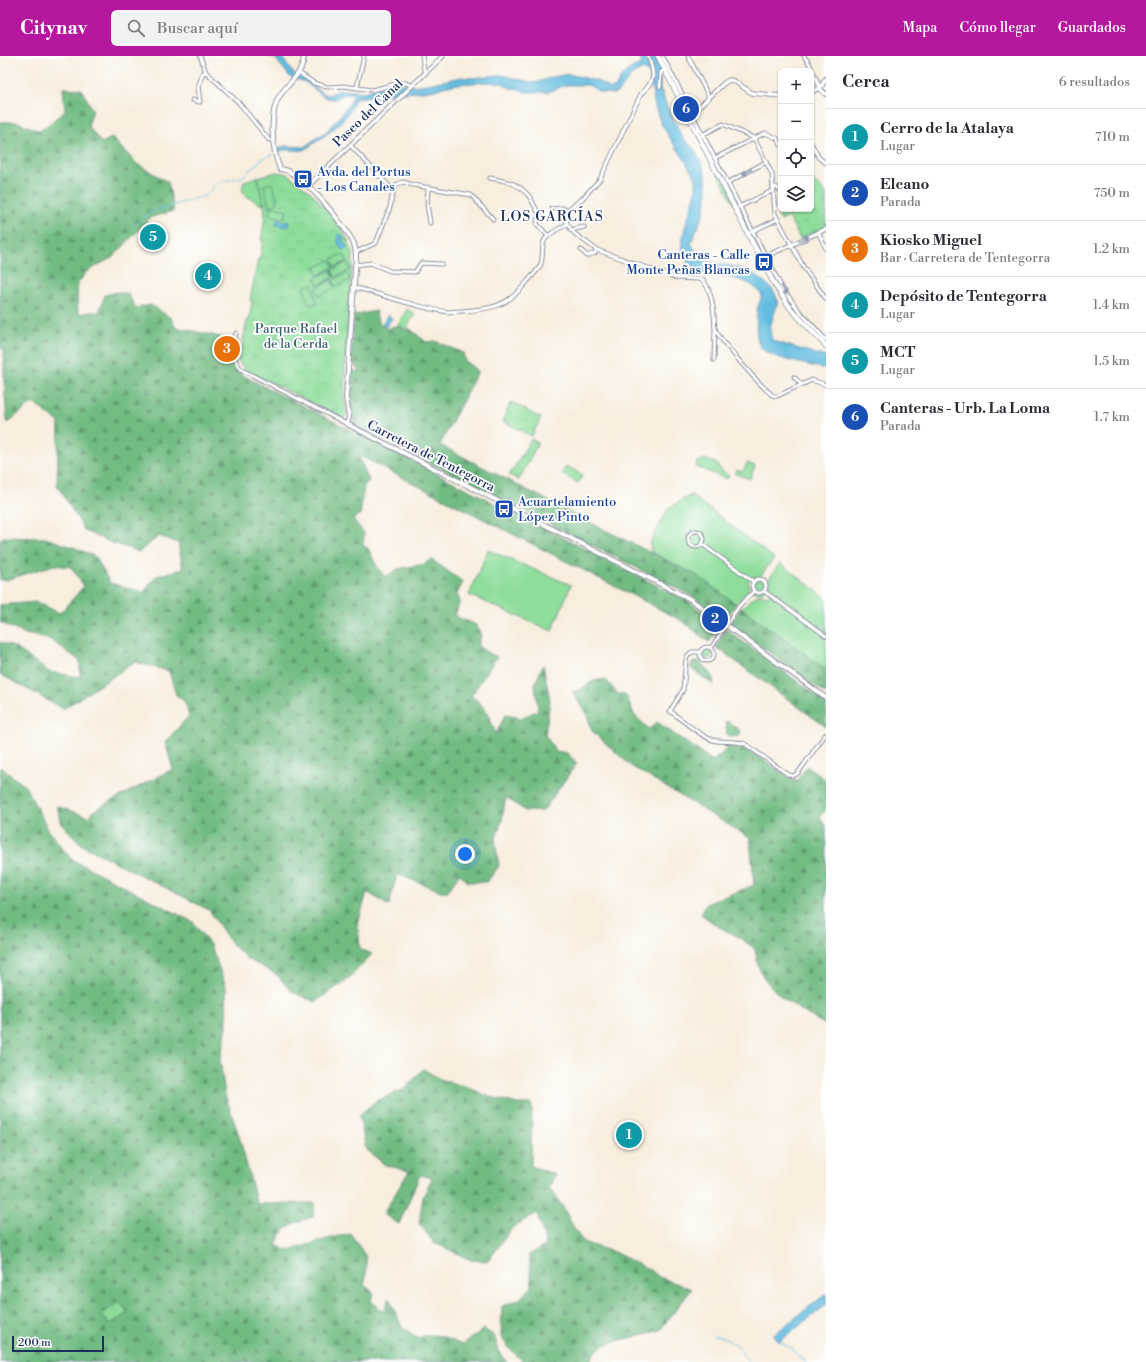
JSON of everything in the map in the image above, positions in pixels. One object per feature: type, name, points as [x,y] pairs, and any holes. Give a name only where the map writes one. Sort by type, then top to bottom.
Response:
[{"type":"main road","points":[[304,56],[303,65],[299,73],[282,92],[276,102],[274,112],[274,143],[280,169],[288,170],[309,186],[322,199],[350,236],[354,244],[356,252],[346,397],[349,417],[347,424]]},
{"type":"main road","points":[[661,57],[665,70],[685,111],[692,115],[778,290],[791,309],[826,346]]},
{"type":"main road","points":[[826,79],[820,88],[826,94]]},
{"type":"main road","name":"Carretera de Tentegorra","points":[[347,424],[684,596],[826,698]]},
{"type":"street","points":[[200,56],[206,72],[239,103],[269,140]]},
{"type":"street","points":[[357,87],[364,56]]},
{"type":"street","points":[[422,56],[424,70],[426,72]]},
{"type":"street","name":"Paseo del Canal","points":[[309,186],[443,56]]},
{"type":"street","points":[[564,212],[579,200],[600,178],[641,94],[650,86],[654,73],[648,56]]},
{"type":"street","points":[[688,56],[709,97]]},
{"type":"street","points":[[804,56],[810,65],[820,88],[814,91]]},
{"type":"street","points":[[661,57],[682,96]]},
{"type":"street","points":[[660,87],[661,72],[665,70]]},
{"type":"street","points":[[194,100],[200,102],[198,87],[204,73],[206,72]]},
{"type":"street","points":[[299,73],[314,83],[327,87],[357,87],[375,89],[400,82],[412,86]]},
{"type":"street","points":[[778,96],[752,93],[731,80],[725,82],[692,115],[715,158],[750,233],[778,219]]},
{"type":"street","points":[[702,135],[723,124],[754,138],[772,174],[775,214],[812,280],[826,299]]},
{"type":"street","points":[[715,158],[765,133],[777,138],[778,140]]},
{"type":"street","points":[[350,145],[390,187]]},
{"type":"street","points":[[814,149],[819,158],[826,163]]},
{"type":"street","points":[[727,183],[766,162]]},
{"type":"street","points":[[490,178],[513,183],[528,194],[538,213],[537,224],[548,236]]},
{"type":"street","points":[[356,252],[375,244],[390,207],[395,186],[403,182],[471,195],[493,219]]},
{"type":"street","points":[[739,207],[773,188],[776,187],[778,189]]},
{"type":"street","points":[[428,188],[427,204],[430,223]]},
{"type":"street","points":[[552,209],[563,208],[567,224],[571,230],[597,250],[676,278],[702,280],[708,289],[712,304],[715,327],[714,360]]},
{"type":"street","points":[[353,287],[382,294],[399,301],[442,311],[449,312],[493,308],[512,298],[523,288],[538,269],[542,258],[543,245],[548,236],[567,224]]},
{"type":"street","points":[[571,230],[584,227]]},
{"type":"street","points":[[826,229],[762,257],[790,301],[826,340]]},
{"type":"street","points":[[818,232],[826,249]]},
{"type":"street","points":[[581,250],[587,256],[595,253],[597,250]]},
{"type":"street","points":[[355,264],[370,264],[390,271],[415,272],[421,263],[442,264]]},
{"type":"street","points":[[715,327],[724,342],[773,396],[777,396],[812,380],[826,385]]},
{"type":"street","name":"Carretera de Tentegorra","points":[[236,333],[233,355],[236,363],[242,370],[347,424]]},
{"type":"street","points":[[794,377],[801,384]]},
{"type":"street","points":[[695,532],[702,534],[704,539],[702,544],[697,547],[691,546],[688,539],[690,534],[695,532]]},
{"type":"street","points":[[702,544],[754,582]]},
{"type":"street","points":[[754,582],[757,580],[763,581],[766,586],[764,591]]},
{"type":"street","points":[[754,582],[752,586],[754,591]]},
{"type":"street","points":[[711,647],[741,603],[754,591]]},
{"type":"street","points":[[754,591],[760,593],[764,591]]},
{"type":"street","points":[[764,591],[826,636]]},
{"type":"street","points":[[703,647],[711,647],[714,651],[714,655],[709,661],[702,659],[700,652],[703,647]]},
{"type":"street","points":[[700,652],[692,652],[687,656],[683,690],[670,712],[707,737],[718,741],[745,744],[789,775],[793,776],[798,773],[825,735]]},
{"type":"green space","points":[[63,88],[81,89],[93,110],[88,126],[101,143],[112,138],[137,164],[168,182],[174,211],[151,217],[113,257],[86,272],[78,283],[78,314],[99,312],[105,295],[118,292],[128,294],[136,308],[151,305],[171,318],[175,327],[221,337],[231,347],[233,363],[244,376],[688,601],[720,625],[717,632],[709,642],[679,619],[358,455],[369,481],[364,486],[360,515],[353,519],[364,533],[363,546],[368,548],[377,567],[385,577],[398,569],[425,564],[431,559],[463,582],[457,594],[460,601],[455,616],[476,625],[481,635],[478,646],[497,657],[471,696],[484,708],[496,734],[505,715],[522,718],[538,710],[535,684],[543,665],[550,700],[545,735],[556,751],[567,753],[577,763],[543,811],[525,811],[506,797],[502,820],[495,840],[499,866],[487,882],[468,882],[460,874],[446,893],[397,874],[389,906],[367,892],[358,924],[360,949],[372,954],[348,979],[315,1002],[292,992],[276,974],[247,959],[231,943],[209,910],[82,845],[62,824],[57,806],[88,817],[96,809],[173,769],[165,742],[189,716],[185,702],[176,695],[169,671],[135,662],[63,709],[0,674],[0,642],[16,648],[49,672],[80,677],[80,661],[51,640],[22,633],[0,622],[0,605],[36,602],[60,613],[84,586],[71,567],[54,565],[6,580],[0,580],[0,540],[3,537],[45,538],[73,547],[96,557],[110,583],[144,592],[156,576],[183,569],[178,543],[159,536],[139,552],[107,541],[85,531],[57,485],[59,422],[33,403],[7,423],[4,381],[4,350],[0,347],[0,122],[17,122],[40,131],[65,111]]},
{"type":"green space","points":[[693,116],[765,256],[790,301],[826,340],[826,346],[784,300],[689,118]]},
{"type":"green space","name":"Parque Rafael de la Cerda","points":[[277,172],[288,174],[313,194],[320,202],[320,205],[323,205],[341,228],[349,241],[353,255],[345,362],[344,397],[347,414],[344,419],[248,371],[237,359],[236,348],[242,347],[247,320],[249,320],[252,301],[250,300],[263,240],[261,240],[265,217],[264,205],[257,177]]},
{"type":"green space","points":[[257,177],[264,205],[245,196],[242,187],[245,181]]},
{"type":"green space","points":[[814,182],[826,193],[826,227],[800,239],[789,217],[781,221],[778,216],[777,202],[778,212],[795,212],[796,214],[800,212],[814,212]]},
{"type":"green space","points":[[272,183],[278,203],[269,206],[264,185]]},
{"type":"green space","points":[[271,206],[287,210],[285,218],[269,215]]},
{"type":"green space","points":[[343,254],[347,261],[335,267],[332,259]]},
{"type":"green space","points":[[330,260],[334,267],[318,275],[315,268]]},
{"type":"green space","points":[[347,262],[350,270],[335,277],[332,270]]},
{"type":"green space","points":[[331,270],[334,277],[318,285],[315,278]]},
{"type":"green space","points":[[347,273],[350,280],[336,287],[333,280]]},
{"type":"green space","points":[[331,280],[335,288],[319,296],[316,288]]},
{"type":"green space","points":[[312,284],[317,303],[309,305],[303,287]]},
{"type":"green space","points":[[407,309],[415,314],[406,329],[398,325]]},
{"type":"green space","points":[[376,311],[379,322],[387,329],[392,326],[396,326],[406,331],[409,328],[426,342],[435,341],[463,353],[465,361],[478,371],[440,445],[698,576],[736,604],[725,620],[692,596],[354,424],[349,399],[350,371],[357,372],[358,370],[351,359],[354,315]]},
{"type":"green space","points":[[511,402],[541,418],[532,436],[502,421]]},
{"type":"green space","points":[[531,439],[538,443],[519,480],[509,475]]},
{"type":"green space","points":[[704,459],[716,463],[721,470],[729,476],[727,479],[696,467],[697,463]]},
{"type":"green space","points":[[747,463],[755,466],[750,479],[735,474],[737,470],[743,472]]},
{"type":"green space","points":[[566,466],[583,475],[578,483],[562,474]]},
{"type":"green space","points":[[691,495],[774,558],[760,577],[751,578],[748,582],[748,591],[736,604],[698,576],[651,552],[650,543],[668,509]]},
{"type":"green space","points":[[488,550],[571,585],[552,631],[469,595]]},
{"type":"green space","points":[[780,563],[826,598],[826,670],[742,608],[756,596],[768,596],[771,592],[768,580]]},
{"type":"green space","points":[[759,579],[764,581],[766,586],[764,591],[759,593],[754,591],[752,586],[754,581]]},
{"type":"green space","points":[[741,608],[826,670],[826,694],[730,624]]},
{"type":"green space","points":[[727,630],[826,702],[826,727],[716,647]]},
{"type":"green space","points":[[707,649],[712,654],[707,659],[702,654]]},
{"type":"green space","points":[[699,661],[713,677],[714,685],[690,668],[692,663]]},
{"type":"green space","points":[[605,679],[618,694],[625,694],[635,716],[649,729],[657,722],[713,761],[732,744],[743,746],[796,782],[807,766],[826,780],[826,810],[820,816],[826,827],[826,1025],[780,996],[765,980],[758,966],[755,949],[739,937],[719,927],[701,914],[706,904],[754,885],[750,838],[631,766],[592,731],[586,712],[572,692],[579,690],[593,681]]},
{"type":"green space","points":[[727,721],[741,732],[739,736],[729,737],[727,735],[725,722]]},
{"type":"green space","points":[[0,767],[25,786],[49,831],[71,859],[193,922],[211,946],[226,987],[227,1027],[220,1060],[225,1094],[240,1139],[257,1204],[315,1203],[313,1217],[295,1223],[286,1229],[282,1233],[276,1245],[287,1251],[334,1237],[351,1234],[366,1257],[366,1275],[364,1285],[373,1292],[371,1301],[384,1312],[389,1298],[402,1327],[418,1338],[436,1335],[462,1345],[484,1329],[494,1336],[500,1354],[507,1362],[0,1362]]},
{"type":"green space","points":[[423,1069],[442,1080],[468,1087],[484,1095],[517,1104],[532,1104],[531,1166],[555,1174],[549,1188],[563,1207],[576,1232],[585,1243],[614,1252],[652,1271],[659,1277],[692,1289],[660,1330],[602,1345],[591,1358],[591,1362],[524,1362],[509,1348],[501,1337],[502,1306],[518,1300],[532,1287],[529,1255],[546,1245],[537,1213],[513,1227],[488,1261],[471,1260],[433,1242],[419,1223],[423,1197],[432,1178],[420,1175],[399,1224],[383,1214],[409,1171],[385,1165],[366,1149],[359,1115],[376,1101],[405,1089]]},
{"type":"green space","points":[[120,1302],[127,1313],[109,1325],[102,1314]]},
{"type":"water","points":[[268,56],[281,56],[294,74],[297,76],[299,73],[314,83],[315,87],[322,93],[328,95],[340,90],[364,92],[400,83],[411,86],[461,77],[472,78],[501,75],[535,83],[568,74],[597,81],[611,89],[617,85],[627,71],[642,64],[639,56],[656,56],[661,72],[660,87],[667,107],[683,138],[694,149],[702,164],[706,177],[707,192],[704,213],[691,243],[700,260],[740,268],[758,277],[770,287],[775,293],[777,299],[777,305],[770,328],[773,341],[826,357],[826,369],[783,359],[767,353],[760,346],[757,336],[757,310],[762,295],[757,289],[743,281],[726,277],[701,275],[686,260],[683,248],[683,238],[694,199],[696,179],[659,119],[655,107],[650,74],[643,69],[632,75],[617,93],[613,94],[599,92],[589,85],[566,85],[548,92],[525,92],[520,89],[510,88],[502,83],[488,82],[458,84],[435,90],[404,93],[401,91],[372,97],[359,97],[354,100],[347,115],[341,122],[306,149],[278,152],[277,149],[284,146],[304,147],[327,131],[355,96],[347,94],[335,99],[326,98],[305,82],[290,77],[275,58]]},
{"type":"water","points":[[277,220],[289,222],[288,227],[276,225]]},
{"type":"water","points":[[339,234],[343,236],[343,243],[347,245],[347,249],[345,250],[341,249],[338,242],[339,238],[337,236]]},
{"type":"water","points":[[388,315],[392,318],[386,327],[382,324]]},
{"type":"water","points":[[826,1294],[826,1305],[779,1342],[773,1335]]},
{"type":"waterway","points":[[132,226],[151,212],[207,195],[216,183],[242,177],[262,159],[273,154]]},
{"type":"waterway","points":[[714,1336],[722,1337],[738,1346],[748,1362]]},
{"type":"waterway","points":[[781,1341],[783,1344],[792,1348],[799,1357],[806,1362]]},
{"type":"place","name":"Canteras - Urb. La Loma","points":[[686,109]]},
{"type":"place","name":"Avda. del Portus - Los Canales","points":[[303,179]]},
{"type":"place","name":"MCT","points":[[153,237]]},
{"type":"place","name":"Canteras - Calle Monte Peñas Blancas","points":[[764,262]]},
{"type":"place","name":"Depósito de Tentegorra","points":[[208,276]]},
{"type":"place","name":"Kiosko Miguel","points":[[227,349]]},
{"type":"place","name":"Acuartelamiento López Pinto","points":[[504,509]]},
{"type":"place","name":"Elcano","points":[[715,619]]},
{"type":"place","name":"Cerro de la Atalaya","points":[[629,1135]]},
{"type":"district","name":"LOS GARCÍAS","points":[[552,217]]}]
